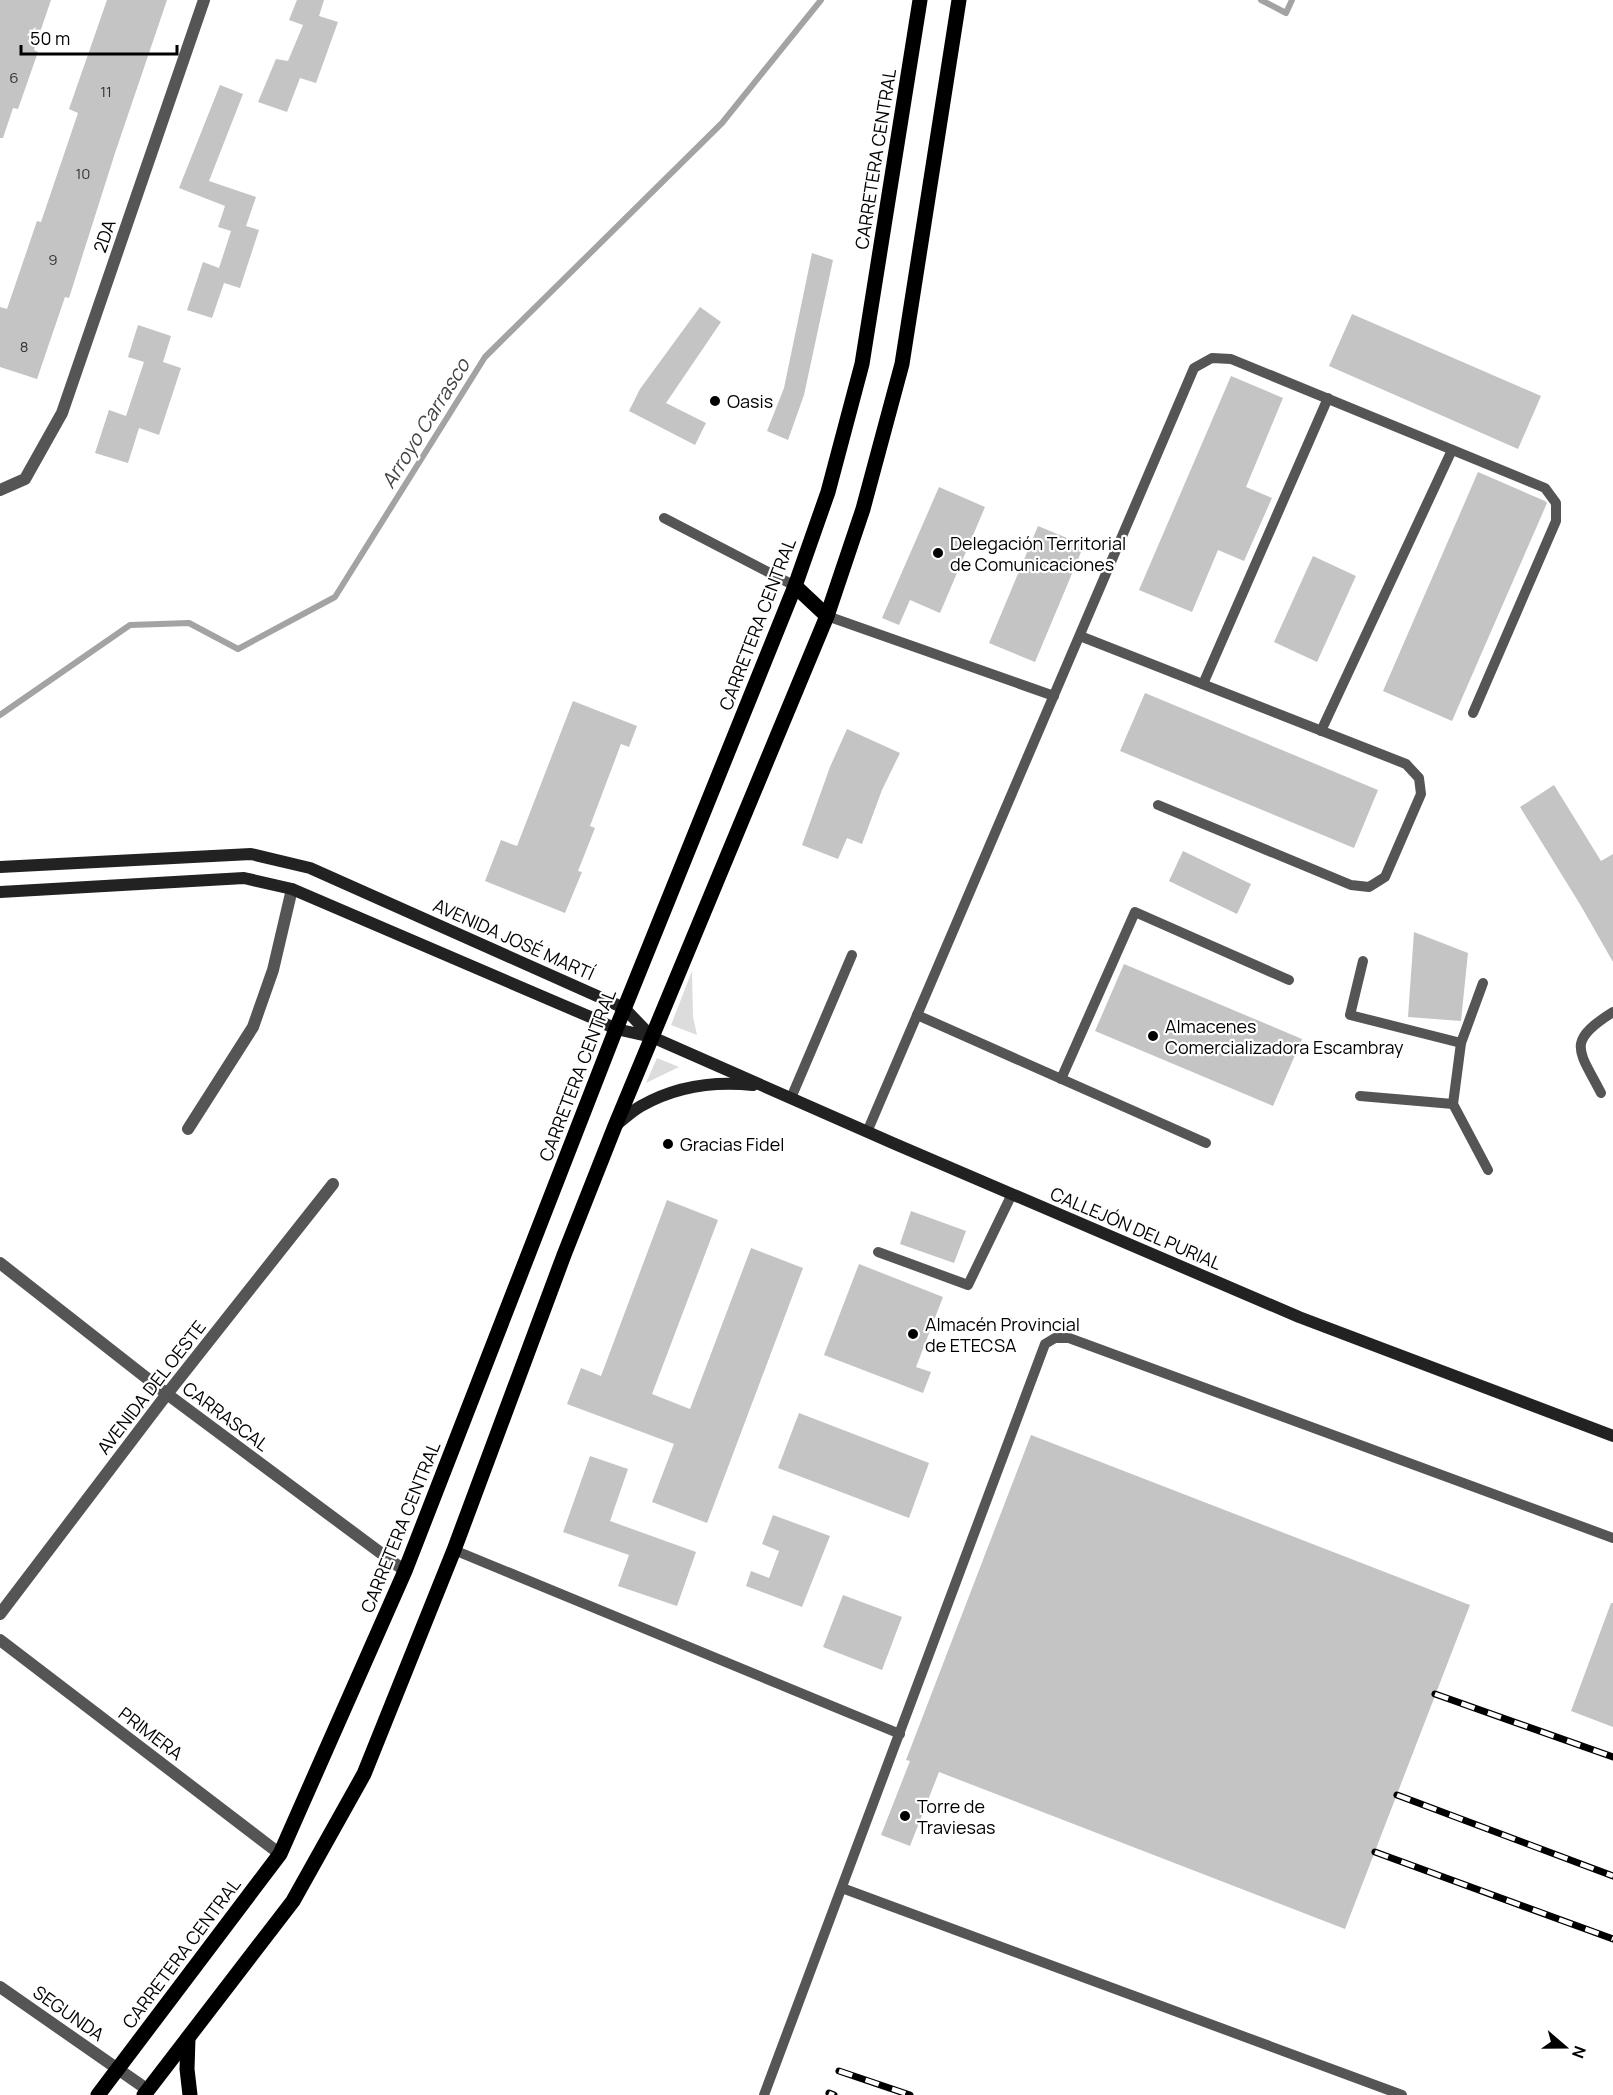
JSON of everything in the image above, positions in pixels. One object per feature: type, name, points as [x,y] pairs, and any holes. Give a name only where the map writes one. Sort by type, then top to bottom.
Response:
[{"type":"main road","name":"CARRETERA CENTRAL","points":[[98,2095],[280,1854],[405,1571],[624,1008],[795,586],[828,492],[862,364],[920,0]]},
{"type":"main road","points":[[150,2094],[188,2038],[293,1901],[358,1784],[454,1550],[564,1255],[615,1126],[827,616],[862,509],[902,364],[959,0]]},
{"type":"main road","points":[[795,586],[827,616]]},
{"type":"main road","name":"AVENIDA JOSÉ MARTÍ","points":[[0,867],[251,854],[310,868],[624,1008],[652,1037]]},
{"type":"main road","points":[[0,892],[244,878],[292,889],[616,1029],[652,1037]]},
{"type":"main road","name":"CALLEJÓN DEL PURIAL","points":[[652,1037],[1299,1317],[1613,1436]]},
{"type":"main road","points":[[615,1126],[641,1106],[684,1089],[726,1083],[764,1086]]},
{"type":"main road","points":[[188,2038],[187,2069],[190,2095]]},
{"type":"street","name":"2DA","points":[[0,490],[25,479],[62,413],[204,0]]},
{"type":"street","points":[[188,1129],[253,1027],[273,970],[292,889]]},
{"type":"street","name":"AVENIDA DEL OESTE","points":[[0,1614],[166,1394],[333,1184]]},
{"type":"street","name":"CARRASCAL","points":[[0,1263],[166,1394],[405,1571]]},
{"type":"street","name":"PRIMERA","points":[[0,1640],[280,1854]]},
{"type":"street","name":"SEGUNDA","points":[[0,1987],[150,2094]]},
{"type":"lane","points":[[867,1132],[1194,368],[1212,358],[1231,359],[1545,488],[1556,503],[1556,521],[1473,713]]},
{"type":"lane","points":[[1203,684],[1328,398]]},
{"type":"lane","points":[[1322,731],[1452,450]]},
{"type":"lane","points":[[664,518],[795,586]]},
{"type":"lane","points":[[827,616],[1054,696]]},
{"type":"lane","points":[[1080,636],[1406,764],[1419,778],[1421,794],[1385,877],[1369,887],[1351,885],[1158,805]]},
{"type":"lane","points":[[1061,1079],[1135,912],[1289,980]]},
{"type":"lane","points":[[791,1098],[852,955]]},
{"type":"lane","points":[[1363,961],[1350,1016],[1461,1043]]},
{"type":"lane","points":[[1483,983],[1461,1043],[1453,1104],[1488,1170]]},
{"type":"lane","points":[[1601,1093],[1581,1053],[1582,1039],[1591,1026],[1613,1012]]},
{"type":"lane","points":[[917,1015],[1206,1143]]},
{"type":"lane","points":[[1360,1096],[1453,1104]]},
{"type":"lane","points":[[879,1252],[968,1285],[1012,1194]]},
{"type":"lane","points":[[764,2095],[1045,1344],[1055,1338],[1069,1338],[1613,1538]]},
{"type":"lane","points":[[454,1550],[900,1734]]},
{"type":"lane","points":[[842,1888],[1402,2095]]},
{"type":"shaded area","points":[[692,971],[693,1017],[697,1035],[671,1025]]},
{"type":"shaded area","points":[[657,1058],[679,1067],[646,1083]]},
{"type":"building","points":[[0,0],[51,0],[34,50],[38,52],[18,109],[13,108],[3,138],[0,138]]},
{"type":"building","points":[[107,0],[167,0],[69,298],[65,297],[37,379],[0,367],[0,307],[7,309],[37,221],[41,222],[78,113],[69,109]]},
{"type":"building","points":[[297,0],[324,0],[319,16],[338,22],[316,83],[300,78],[287,112],[258,102],[276,59],[288,61],[303,25],[289,20]]},
{"type":"building","points":[[220,85],[243,94],[209,181],[256,197],[246,226],[259,230],[240,288],[224,283],[212,318],[187,310],[203,262],[219,268],[231,231],[218,227],[225,206],[179,188]]},
{"type":"building","points":[[812,253],[833,260],[804,395],[788,440],[767,431],[784,388]]},
{"type":"building","points":[[700,307],[721,322],[666,403],[706,423],[695,445],[629,411],[640,389]]},
{"type":"building","points":[[1352,314],[1541,396],[1518,449],[1329,366]]},
{"type":"building","points":[[138,325],[171,336],[163,362],[181,368],[159,435],[139,428],[128,463],[95,453],[109,410],[126,416],[144,362],[128,357]]},
{"type":"building","points":[[1231,376],[1283,398],[1246,487],[1272,498],[1244,561],[1218,550],[1192,612],[1139,590]]},
{"type":"building","points":[[1478,472],[1547,503],[1452,721],[1383,691]]},
{"type":"building","name":"Delegación Territorial de Comunicaciones","points":[[939,487],[985,507],[940,613],[910,600],[899,625],[882,618]]},
{"type":"building","points":[[1038,526],[1084,545],[1035,662],[989,643]]},
{"type":"building","points":[[1313,556],[1356,576],[1317,662],[1274,642]]},
{"type":"building","points":[[1145,693],[1378,790],[1354,848],[1120,751]]},
{"type":"building","points":[[573,701],[637,726],[629,747],[621,744],[590,826],[595,828],[578,871],[582,872],[565,913],[485,881],[501,840],[517,846]]},
{"type":"building","points":[[847,729],[900,753],[882,790],[862,844],[847,838],[838,859],[802,845],[830,767]]},
{"type":"building","points":[[1554,785],[1601,861],[1613,854],[1613,962],[1520,807]]},
{"type":"building","points":[[1183,851],[1251,884],[1237,914],[1169,881]]},
{"type":"building","points":[[1414,932],[1468,953],[1461,1021],[1408,1017]]},
{"type":"building","points":[[1124,964],[1302,1039],[1273,1106],[1095,1031]]},
{"type":"building","points":[[667,1200],[718,1220],[652,1394],[690,1409],[751,1248],[803,1268],[707,1523],[652,1502],[674,1444],[567,1404],[581,1368],[601,1376]]},
{"type":"building","points":[[911,1211],[966,1231],[954,1263],[900,1244]]},
{"type":"building","points":[[859,1264],[943,1297],[916,1367],[931,1372],[923,1393],[824,1355]]},
{"type":"building","points":[[799,1413],[929,1463],[909,1518],[778,1468]]},
{"type":"building","points":[[1031,1435],[1470,1605],[1345,1929],[939,1772],[910,1846],[881,1835],[910,1761],[906,1760]]},
{"type":"building","points":[[590,1456],[628,1469],[610,1521],[696,1552],[677,1606],[618,1586],[629,1555],[563,1532]]},
{"type":"building","points":[[773,1515],[830,1536],[802,1607],[746,1586],[751,1571],[769,1578],[779,1551],[762,1544]]},
{"type":"building","points":[[843,1595],[902,1617],[882,1670],[823,1647]]},
{"type":"building","points":[[1611,1603],[1613,1603],[1613,1727],[1571,1711]]},
{"type":"waterway","name":"Arroyo Carrasco","points":[[0,715],[130,625],[189,623],[238,649],[335,597],[485,357],[722,123],[821,0]]},
{"type":"waterway","name":"Arroyo Carrasco","points":[[1261,0],[1286,13],[1292,0]]},
{"type":"railway","points":[[1435,1694],[1613,1757]]},
{"type":"railway","points":[[1397,1795],[1613,1876]]},
{"type":"railway","points":[[1375,1852],[1613,1939]]},
{"type":"railway","points":[[839,2071],[910,2095]]},
{"type":"railway","points":[[829,2093],[834,2095]]},
{"type":"place","name":"Oasis","points":[[715,401]]},
{"type":"place","name":"Delegación Territorial de Comunicaciones","points":[[938,553]]},
{"type":"place","name":"Almacenes Comercializadora Escambray","points":[[1153,1036]]},
{"type":"place","name":"Gracias Fidel","points":[[668,1144]]},
{"type":"place","name":"Almacén Provincial de ETECSA","points":[[913,1334]]},
{"type":"place","name":"Torre de Traviesas","points":[[905,1816]]}]
